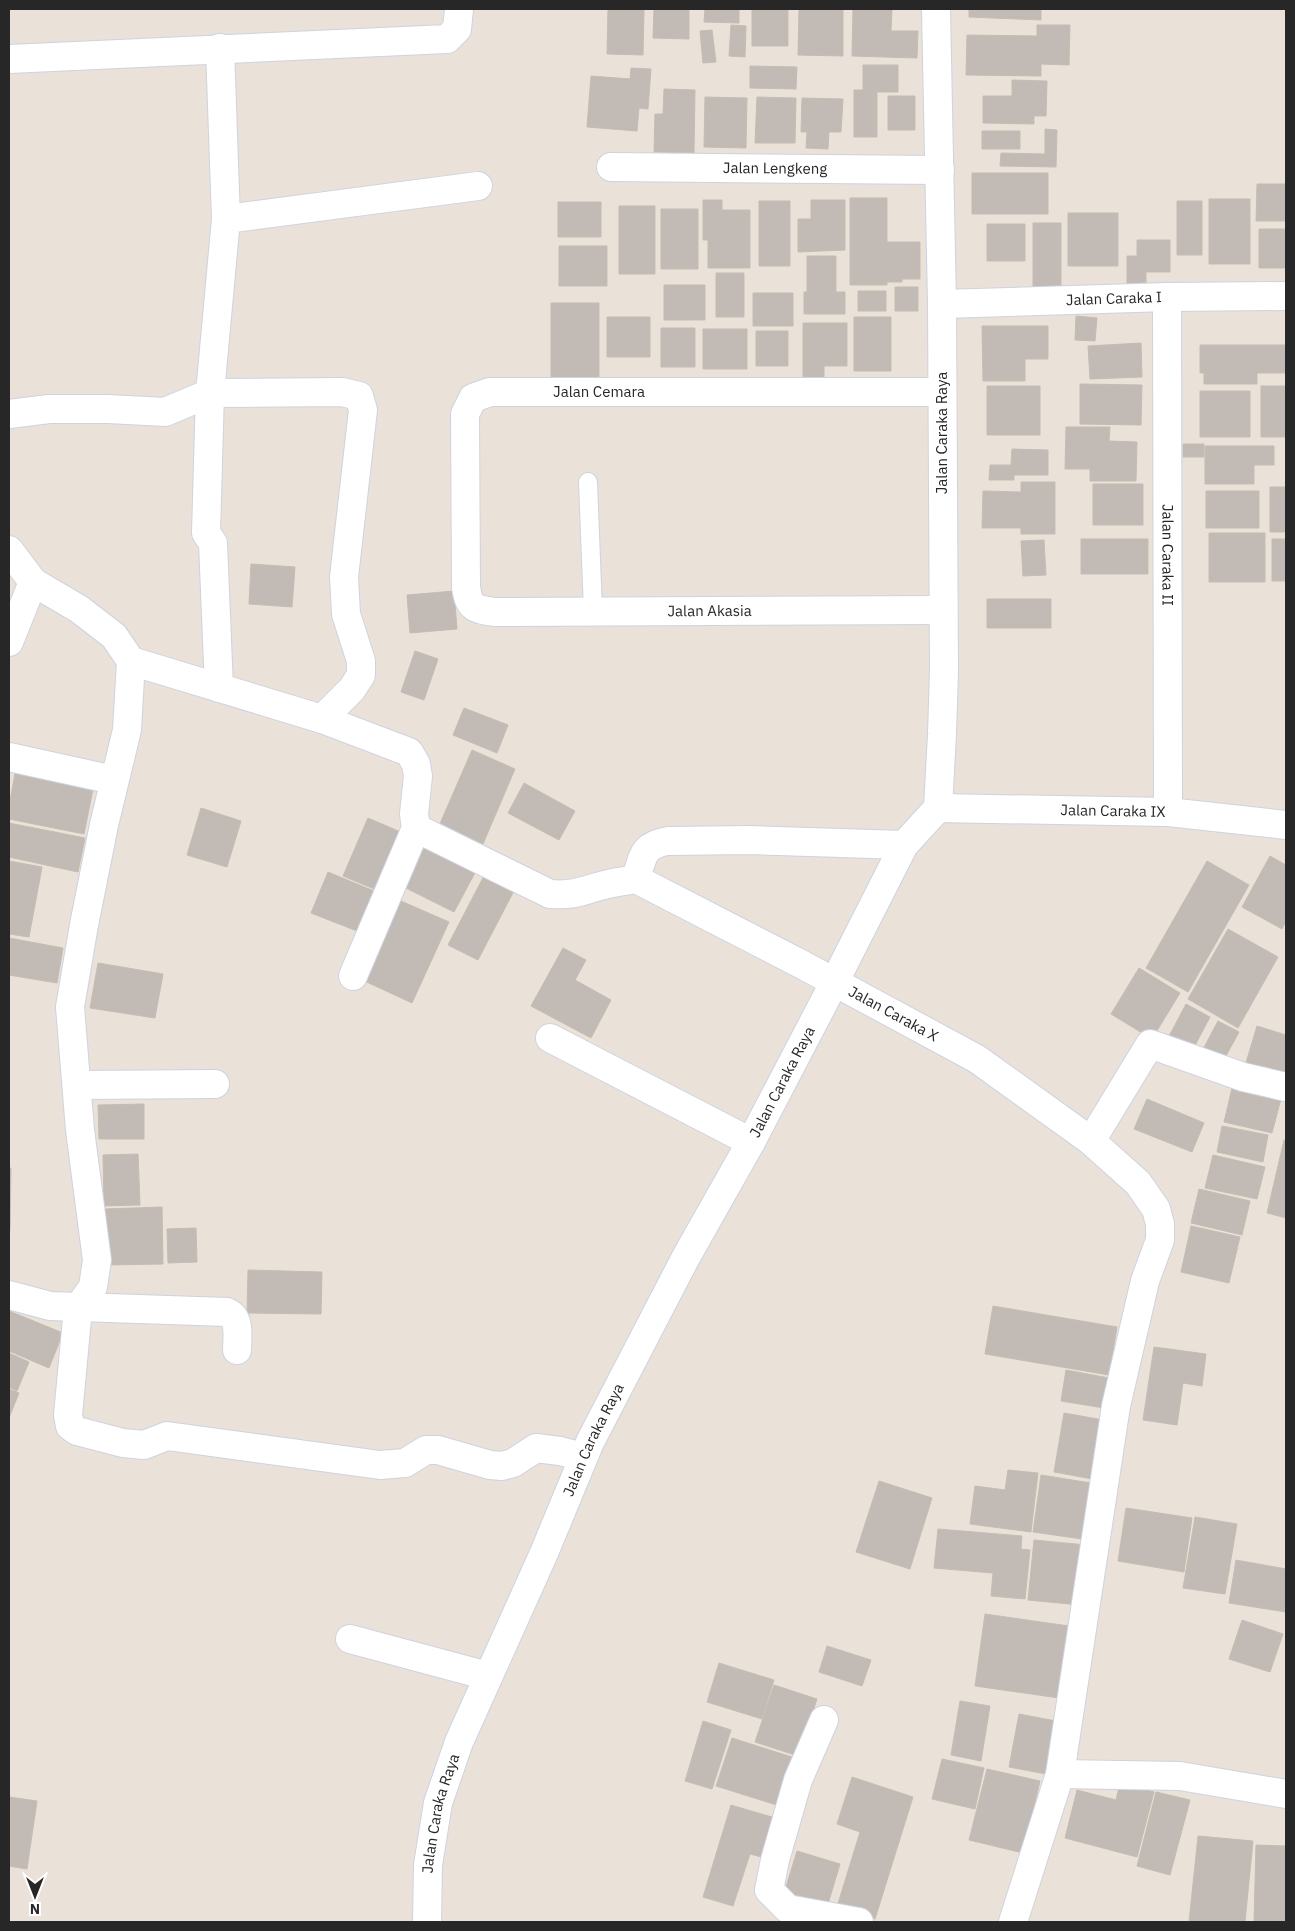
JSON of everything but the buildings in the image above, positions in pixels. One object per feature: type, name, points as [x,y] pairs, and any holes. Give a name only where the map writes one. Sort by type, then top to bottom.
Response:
[{"type":"street","points":[[9,59],[447,39],[457,29],[459,9]]},
{"type":"street","name":"Jalan Caraka Raya","points":[[427,1922],[428,1865],[438,1802],[459,1742],[544,1553],[584,1457],[686,1257],[751,1142],[834,984],[904,845],[938,808],[942,734],[942,304],[936,9]]},
{"type":"street","points":[[219,688],[214,552],[213,542],[206,533],[210,393],[226,219],[220,48]]},
{"type":"street","name":"Jalan Lengkeng","points":[[611,167],[940,170]]},
{"type":"street","points":[[226,219],[478,186]]},
{"type":"street","name":"Jalan Caraka I","points":[[942,304],[1167,296],[1286,296]]},
{"type":"street","name":"Jalan Caraka II","points":[[1167,296],[1168,812]]},
{"type":"street","points":[[9,414],[49,409],[108,409],[165,412],[210,393],[342,392],[359,396],[363,410],[344,577],[346,614],[361,661],[361,675],[352,689],[322,719]]},
{"type":"street","name":"Jalan Cemara","points":[[476,609],[468,601],[466,587],[465,414],[473,398],[490,392],[942,392]]},
{"type":"street","points":[[9,550],[33,582],[79,609],[114,636],[131,661],[127,730],[114,780],[84,926],[70,1007],[80,1130],[96,1260],[93,1288],[78,1308],[68,1415],[70,1426],[77,1431],[123,1443],[144,1445],[167,1436],[380,1465],[405,1463],[426,1450],[438,1450],[490,1465],[502,1466],[513,1463],[536,1448],[584,1457]]},
{"type":"street","points":[[9,642],[33,582]]},
{"type":"street","name":"Jalan Akasia","points":[[476,609],[495,612],[942,610]]},
{"type":"street","points":[[131,661],[322,719],[409,752],[416,764],[418,776],[414,814],[416,828],[354,976]]},
{"type":"street","points":[[9,757],[114,780]]},
{"type":"street","name":"Jalan Caraka IX","points":[[938,808],[1168,812],[1286,825]]},
{"type":"street","points":[[416,828],[550,894],[567,895],[583,893],[607,884],[636,879],[801,964],[834,984]]},
{"type":"street","points":[[636,879],[644,854],[656,843],[668,841],[749,840],[904,845]]},
{"type":"street","name":"Jalan Caraka X","points":[[834,984],[977,1059],[1091,1141],[1138,1183],[1156,1208],[1160,1224],[1160,1240],[1145,1281],[1116,1406],[1060,1774],[1013,1922]]},
{"type":"street","points":[[550,1038],[751,1142]]},
{"type":"street","points":[[1091,1141],[1150,1044],[1243,1078],[1286,1087]]},
{"type":"street","points":[[77,1085],[215,1084]]},
{"type":"street","points":[[9,1295],[50,1306],[227,1312],[233,1315],[236,1321],[237,1350]]},
{"type":"street","points":[[350,1639],[488,1676]]},
{"type":"street","points":[[824,1720],[798,1780],[775,1860],[769,1890],[788,1910],[858,1922]]},
{"type":"street","points":[[1060,1774],[1180,1776],[1286,1794]]},
{"type":"lane","points":[[588,482],[593,611]]}]
